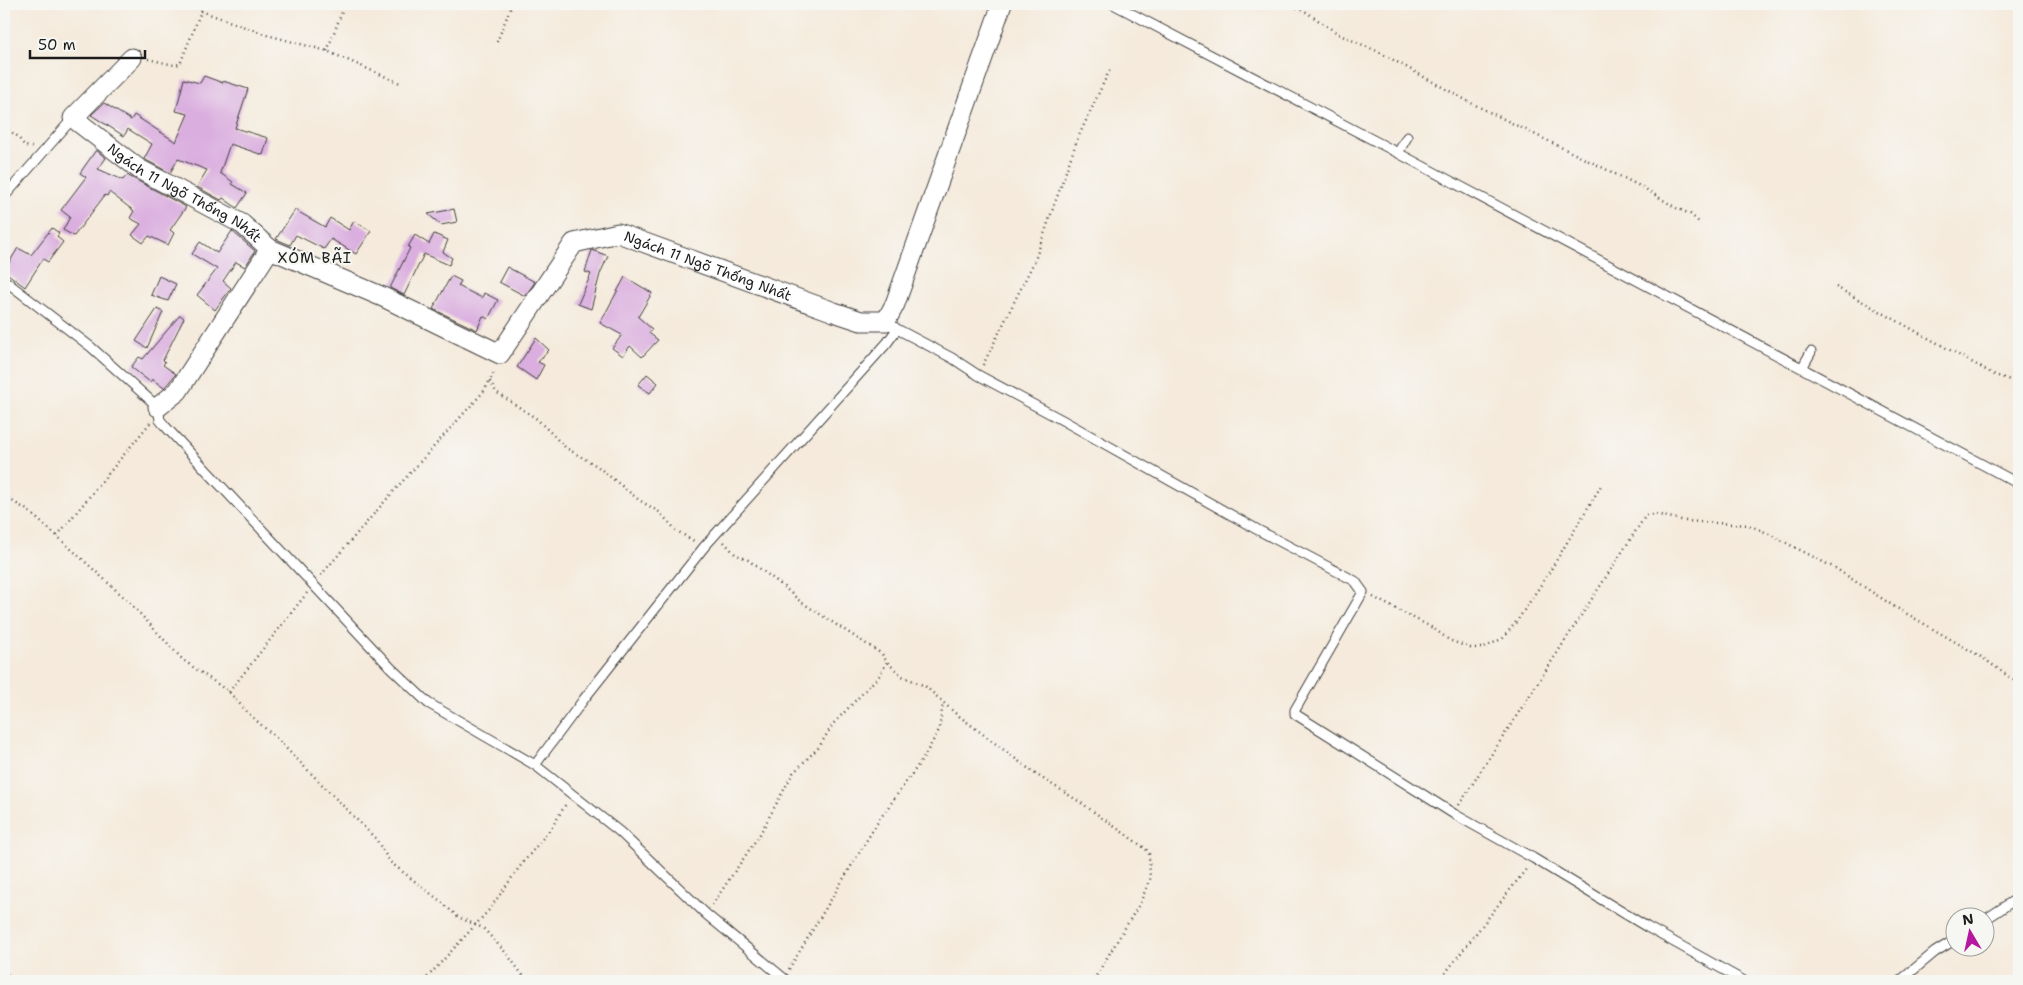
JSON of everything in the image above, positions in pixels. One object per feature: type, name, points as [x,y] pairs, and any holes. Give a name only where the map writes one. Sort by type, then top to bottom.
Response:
[{"type":"street","points":[[891,325],[895,304],[1002,4]]},
{"type":"street","points":[[73,118],[132,58]]},
{"type":"street","name":"Ngách 11 Ngõ Thống Nhất","points":[[73,118],[138,169],[242,224],[270,249],[383,297],[500,354],[574,244],[618,233],[843,315],[861,321],[891,325]]},
{"type":"street","points":[[158,407],[178,391],[270,249]]},
{"type":"lane","points":[[1113,4],[1398,153],[2019,484]]},
{"type":"lane","points":[[4,197],[73,118]]},
{"type":"lane","points":[[1398,153],[1407,137]]},
{"type":"lane","points":[[4,280],[91,347],[158,407],[160,420],[165,426],[391,668],[428,703],[535,765],[620,832],[707,915],[785,980]]},
{"type":"lane","points":[[535,765],[704,546],[887,343],[891,325],[952,358],[978,376],[1064,421],[1355,582],[1361,587],[1363,592],[1311,679],[1294,712],[1454,814],[1533,858],[1647,927],[1744,981]]},
{"type":"lane","points":[[1802,368],[1810,352]]},
{"type":"lane","points":[[1996,912],[2019,897]]},
{"type":"lane","points":[[1900,981],[1946,945]]},
{"type":"path","points":[[132,58],[136,55],[154,61],[174,65],[180,64],[204,4]]},
{"type":"path","points":[[327,51],[345,4]]},
{"type":"path","points":[[497,42],[512,4]]},
{"type":"path","points":[[1287,4],[1306,12],[1340,35],[1379,52],[1471,103],[1644,188],[1676,208],[1690,214],[1699,222]]},
{"type":"path","points":[[201,11],[267,35],[327,51],[400,82]]},
{"type":"path","points":[[978,376],[1035,260],[1067,172],[1076,140],[1111,67]]},
{"type":"path","points":[[4,127],[17,136],[26,146],[44,149]]},
{"type":"path","points":[[1836,287],[1995,374],[2019,383]]},
{"type":"path","points":[[229,692],[314,584],[392,493],[467,411],[490,381],[500,360],[500,354]]},
{"type":"path","points":[[490,381],[496,392],[537,419],[566,448],[597,466],[639,500],[659,512],[677,532],[704,546]]},
{"type":"path","points":[[57,536],[141,435],[158,407]]},
{"type":"path","points":[[1363,592],[1388,603],[1408,616],[1433,628],[1449,640],[1470,648],[1484,648],[1503,638],[1517,621],[1550,571],[1602,484]]},
{"type":"path","points":[[4,496],[27,510],[57,536],[129,602],[183,660],[229,692],[376,839],[390,862],[458,917],[483,928],[507,954],[527,981]]},
{"type":"path","points":[[1454,814],[1474,780],[1511,727],[1646,515],[1655,514],[1686,521],[1748,525],[1763,531],[1835,568],[1895,607],[1983,658],[2019,684]]},
{"type":"path","points":[[717,533],[735,554],[748,560],[801,602],[882,654],[887,662],[902,676],[925,686],[943,703],[1037,775],[1080,802],[1146,849],[1149,854],[1150,879],[1140,903],[1093,981]]},
{"type":"path","points":[[707,915],[717,896],[760,834],[793,773],[819,747],[833,724],[879,676],[887,662]]},
{"type":"path","points":[[785,980],[878,820],[924,757],[940,730],[943,703]]},
{"type":"path","points":[[424,981],[489,910],[518,869],[552,827],[572,794]]},
{"type":"path","points":[[1439,981],[1533,858]]},
{"type":"path","points":[[4,971],[15,981]]},
{"type":"building","points":[[204,76],[248,89],[235,128],[268,138],[263,155],[230,144],[220,173],[233,182],[232,184],[247,193],[237,208],[223,198],[221,200],[197,187],[207,170],[178,159],[170,173],[144,159],[152,144],[128,129],[124,136],[91,115],[104,103],[131,120],[134,115],[176,142],[188,114],[176,111],[184,79],[200,83]]},
{"type":"building","points":[[96,150],[106,158],[98,169],[123,180],[127,175],[186,207],[170,230],[174,233],[168,245],[149,236],[143,243],[132,235],[141,224],[130,218],[134,211],[109,192],[74,236],[63,230],[70,217],[61,210],[86,177],[80,173]]},
{"type":"building","points":[[454,209],[457,222],[441,225],[428,214]]},
{"type":"building","points":[[295,210],[325,227],[330,218],[349,230],[354,221],[371,231],[356,254],[331,239],[324,249],[296,235],[290,245],[276,239]]},
{"type":"building","points":[[52,228],[59,233],[57,237],[63,242],[48,262],[43,259],[25,287],[4,271],[18,248],[31,255]]},
{"type":"building","points":[[232,231],[255,251],[245,267],[236,262],[223,281],[231,288],[215,310],[197,295],[217,269],[192,254],[200,242],[217,253]]},
{"type":"building","points":[[434,234],[448,240],[443,252],[452,258],[449,265],[424,254],[404,295],[390,288],[415,235],[429,244]]},
{"type":"building","points":[[592,250],[608,256],[600,274],[591,309],[578,304],[591,274],[585,272]]},
{"type":"building","points":[[507,267],[535,282],[525,296],[499,282]]},
{"type":"building","points":[[159,276],[176,284],[168,301],[151,295]]},
{"type":"building","points":[[451,276],[461,281],[458,286],[482,298],[484,293],[498,300],[488,319],[483,316],[477,330],[433,309]]},
{"type":"building","points":[[625,277],[652,293],[638,317],[652,329],[649,333],[658,340],[642,357],[630,346],[623,356],[612,348],[622,335],[600,323]]},
{"type":"building","points":[[157,309],[163,312],[147,348],[136,341]]},
{"type":"building","points":[[180,315],[184,318],[163,360],[165,362],[163,365],[176,374],[164,388],[152,379],[150,382],[131,367],[139,357],[143,359]]},
{"type":"building","points":[[536,338],[549,350],[538,362],[544,365],[536,380],[517,367]]},
{"type":"building","points":[[647,374],[658,383],[650,393],[638,385]]},
{"type":"district","name":"XÓM BÃI","points":[[315,258]]}]
